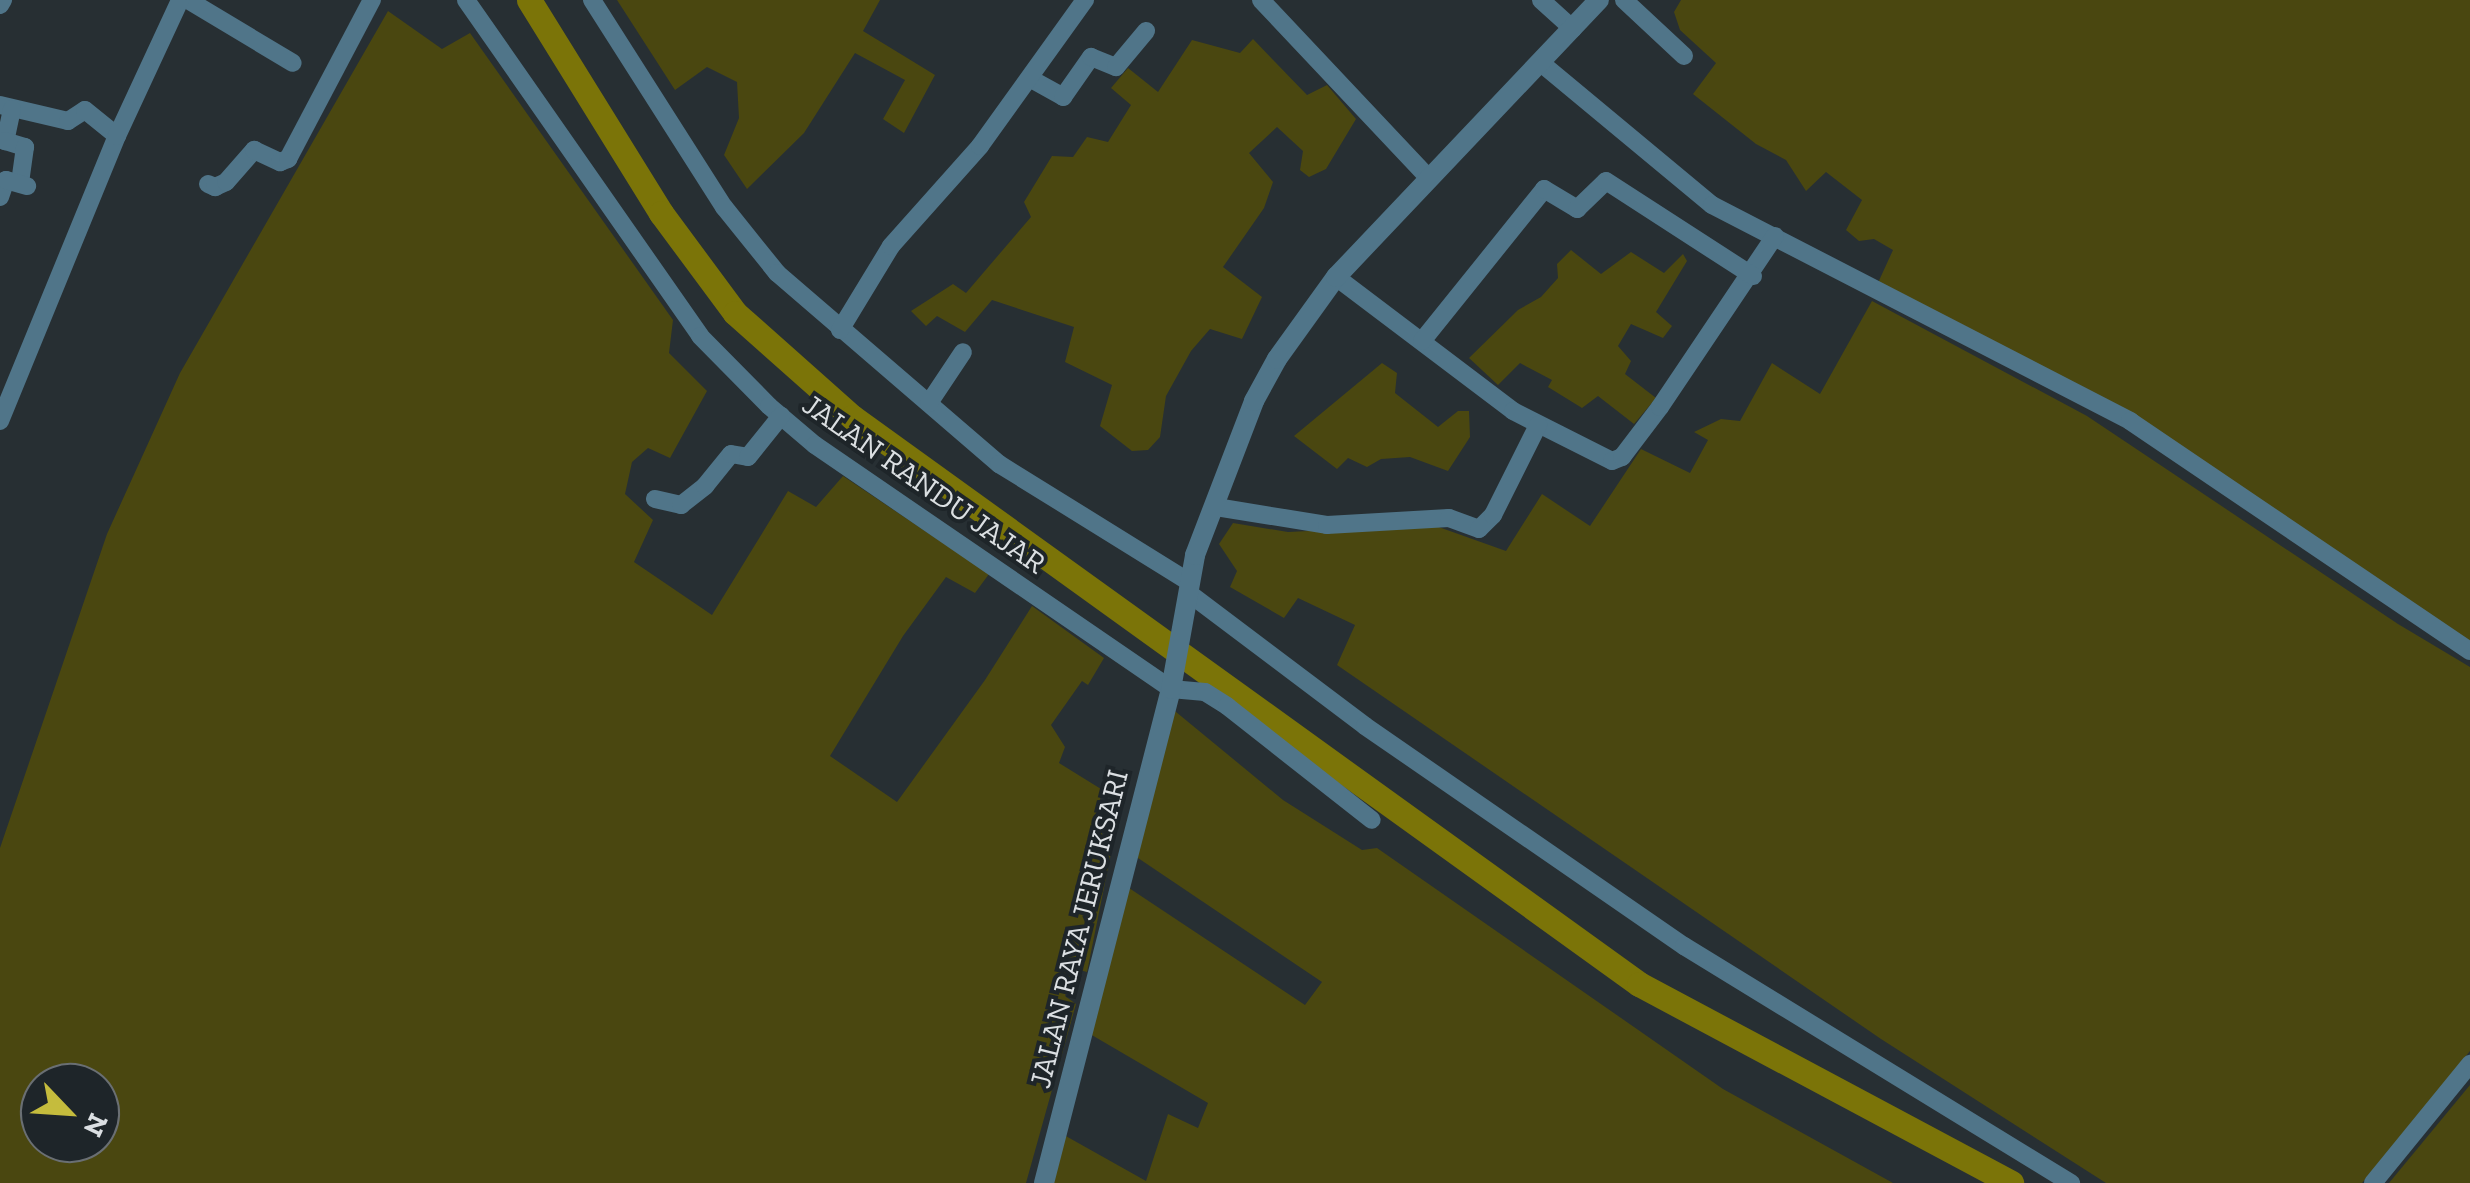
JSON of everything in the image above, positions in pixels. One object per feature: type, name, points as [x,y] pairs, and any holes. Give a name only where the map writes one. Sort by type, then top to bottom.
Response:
[{"type":"street","points":[[0,422],[117,136],[180,0]]},
{"type":"street","points":[[188,0],[293,63]]},
{"type":"street","points":[[208,184],[215,187],[226,182],[254,150],[280,162],[288,159],[372,0]]},
{"type":"street","name":"JALAN RANDU JAJAR","points":[[466,0],[700,336],[776,423],[1170,684],[1205,692],[1372,820]]},
{"type":"street","points":[[592,0],[724,207],[777,272],[998,464],[1189,593],[1364,726],[1684,946],[2071,1183]]},
{"type":"street","points":[[840,330],[891,246],[980,146],[1086,0]]},
{"type":"street","points":[[1261,0],[1428,177]]},
{"type":"street","points":[[1542,0],[1573,29]]},
{"type":"street","name":"JALAN RAYA JERUKSARI","points":[[1044,1183],[1170,684],[1195,555],[1254,401],[1277,359],[1336,277],[1600,0]]},
{"type":"street","points":[[1624,0],[1684,56]]},
{"type":"street","points":[[1031,78],[1062,97],[1090,57],[1116,67],[1146,32]]},
{"type":"street","points":[[1540,63],[1712,205],[2130,422],[2470,651]]},
{"type":"street","points":[[0,196],[6,180],[24,185],[25,147],[5,142],[6,107],[68,122],[84,110],[117,136]]},
{"type":"street","points":[[1422,341],[1544,188],[1577,208],[1606,181],[1752,276]]},
{"type":"street","points":[[1336,277],[1538,425],[1603,459],[1619,459],[1752,276],[1776,236]]},
{"type":"street","points":[[929,404],[963,352]]},
{"type":"street","points":[[655,500],[681,505],[705,486],[730,454],[748,457],[776,423]]},
{"type":"street","points":[[1216,507],[1326,525],[1448,518],[1480,528],[1493,515],[1538,425]]},
{"type":"street","points":[[2373,1183],[2470,1064]]},
{"type":"shaded area","points":[[617,0],[880,0],[863,31],[935,75],[904,133],[883,119],[905,80],[855,53],[804,133],[747,189],[724,155],[739,118],[737,82],[707,67],[675,90]]},
{"type":"shaded area","points":[[1681,0],[2470,0],[2470,646],[2132,415],[1877,285],[1893,250],[1874,239],[1859,241],[1846,230],[1862,200],[1826,172],[1806,191],[1786,160],[1756,144],[1693,94],[1716,63],[1680,30],[1674,12]]},
{"type":"shaded area","points":[[388,11],[442,49],[470,33],[673,320],[669,353],[707,391],[670,458],[648,448],[632,462],[625,494],[653,520],[634,562],[712,615],[788,491],[816,507],[843,476],[989,574],[975,593],[946,577],[903,636],[830,756],[897,802],[985,680],[1032,606],[1104,658],[1088,685],[1082,681],[1051,725],[1065,747],[1059,763],[1101,789],[1098,825],[1111,853],[1087,972],[1076,969],[1065,996],[1076,1004],[1026,1183],[0,1183],[0,848],[107,534],[180,373]]},
{"type":"shaded area","points":[[1253,39],[1307,95],[1327,85],[1356,119],[1326,169],[1309,177],[1300,170],[1303,151],[1277,127],[1249,153],[1273,182],[1264,208],[1223,267],[1262,297],[1242,339],[1210,329],[1191,351],[1166,396],[1160,437],[1148,450],[1132,451],[1100,426],[1112,385],[1065,362],[1074,327],[992,300],[965,332],[937,316],[926,326],[911,311],[953,284],[966,293],[1031,217],[1024,202],[1052,156],[1073,157],[1087,137],[1108,142],[1131,105],[1111,88],[1128,68],[1158,92],[1192,40],[1240,53]]},
{"type":"shaded area","points":[[1571,250],[1601,274],[1631,252],[1664,273],[1683,254],[1687,261],[1656,312],[1672,326],[1663,338],[1631,324],[1618,346],[1631,361],[1625,374],[1656,398],[1634,424],[1598,396],[1582,408],[1548,387],[1552,380],[1520,363],[1498,385],[1469,358],[1518,310],[1541,297],[1558,278],[1557,264]]},
{"type":"shaded area","points":[[1872,301],[2087,416],[2398,624],[2470,667],[2470,1051],[2362,1183],[2106,1183],[1881,1039],[1337,665],[1355,625],[1298,598],[1284,618],[1230,587],[1237,571],[1219,544],[1233,523],[1288,532],[1433,525],[1506,551],[1542,494],[1590,526],[1641,449],[1690,473],[1708,440],[1694,432],[1721,419],[1740,421],[1772,363],[1820,394]]},
{"type":"shaded area","points":[[1382,363],[1397,373],[1395,393],[1438,427],[1458,411],[1469,411],[1470,437],[1448,471],[1410,457],[1381,459],[1367,467],[1348,458],[1337,469],[1294,436]]},
{"type":"shaded area","points":[[1170,707],[1283,800],[1362,850],[1377,848],[1723,1089],[1893,1183],[1052,1183],[1064,1135],[1146,1181],[1168,1114],[1198,1128],[1208,1103],[1090,1034],[1126,886],[1305,1005],[1322,982],[1135,856]]},
{"type":"shaded area","points":[[2470,1085],[2470,1183],[2389,1183]]},
{"type":"waterway","points":[[529,0],[661,213],[735,313],[852,417],[1639,984],[2011,1183]]}]
